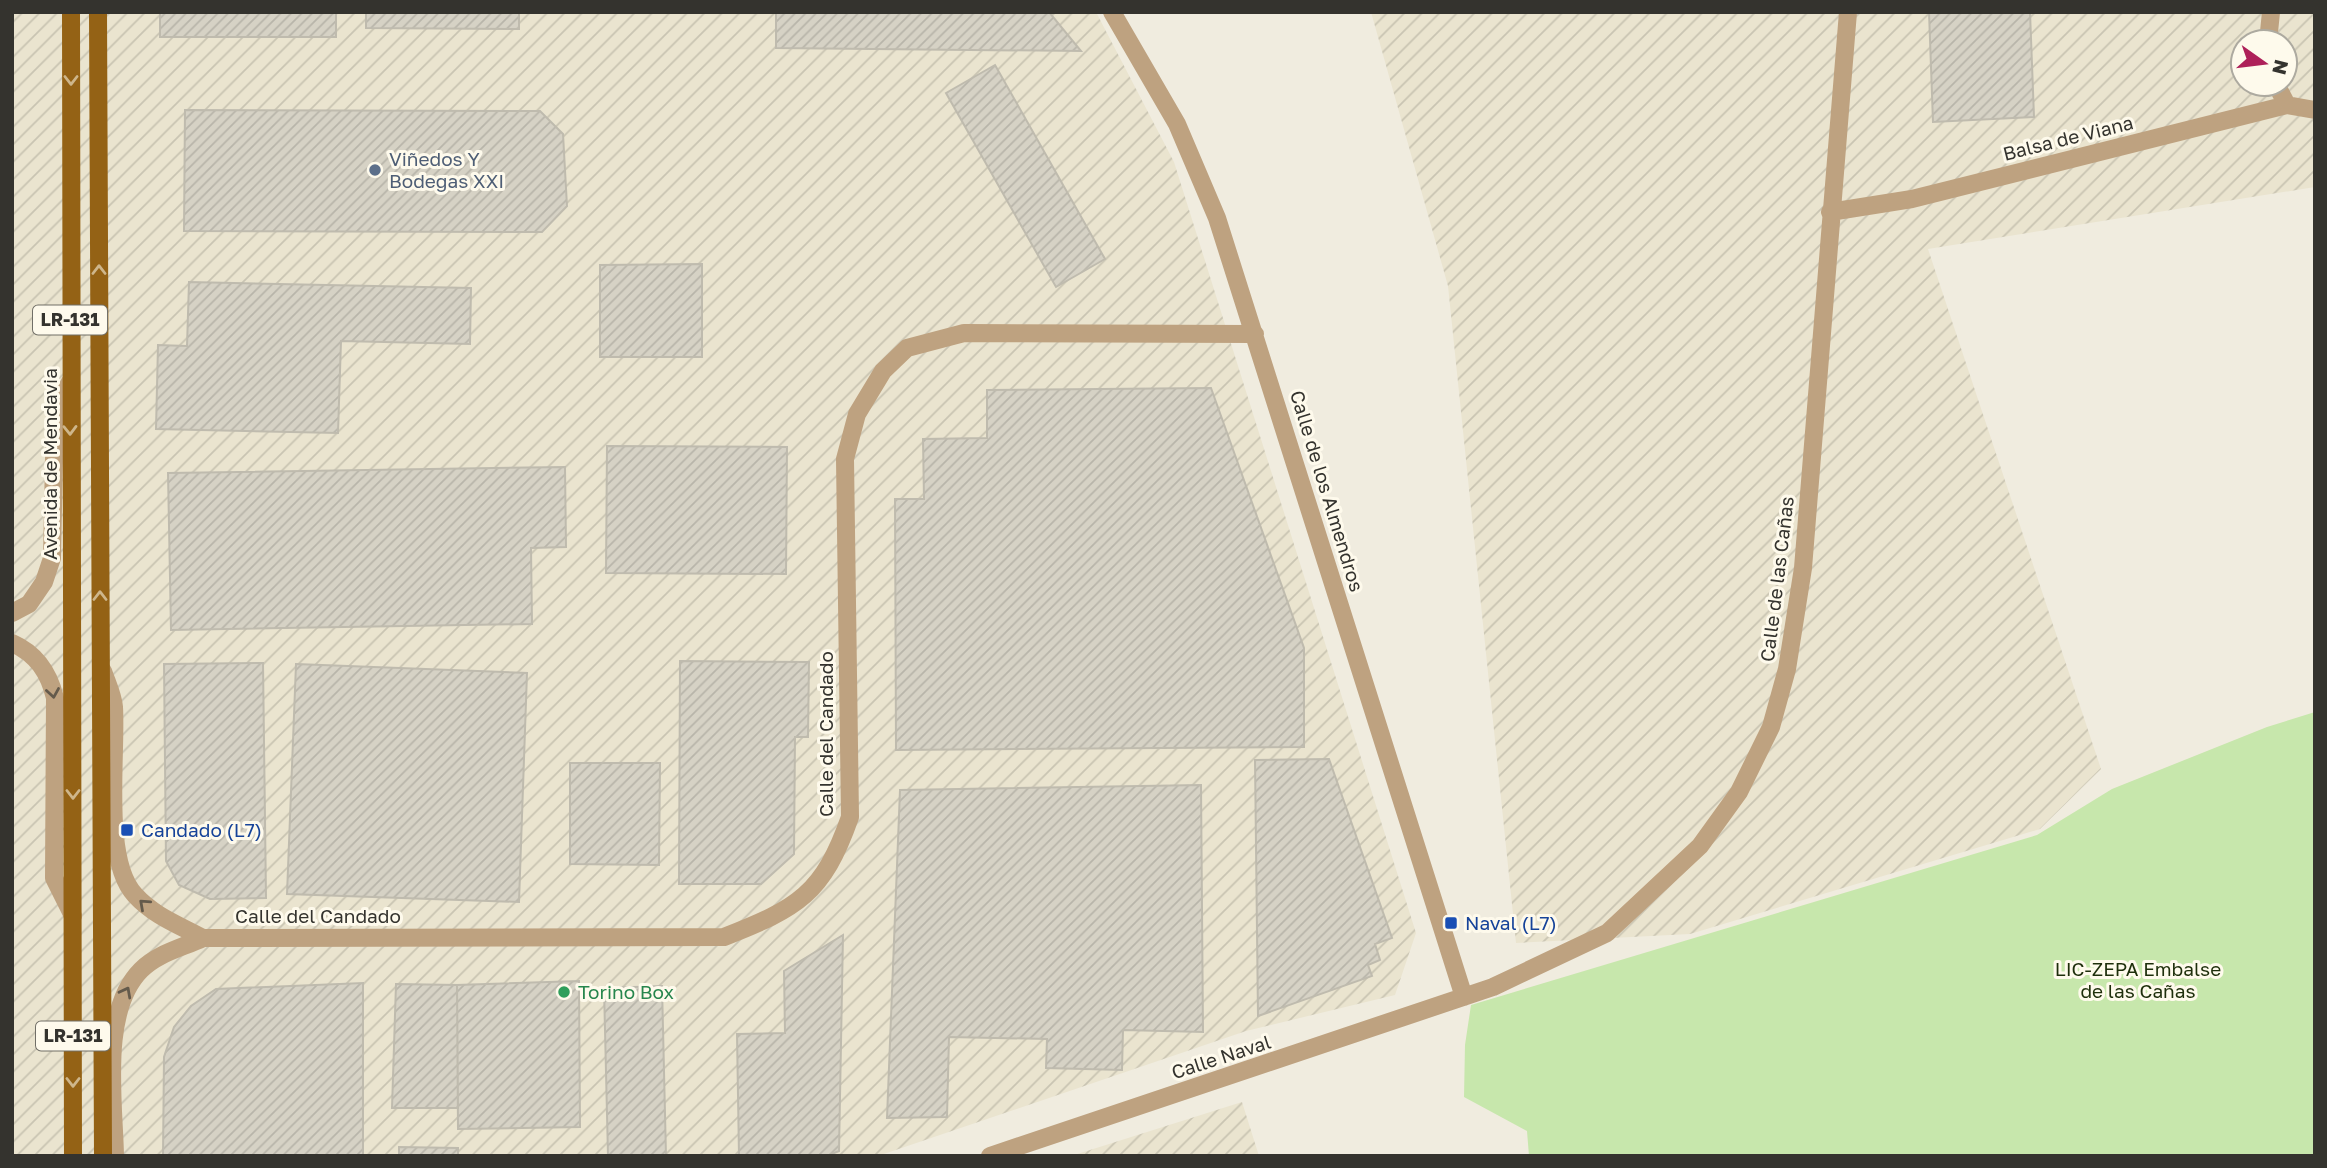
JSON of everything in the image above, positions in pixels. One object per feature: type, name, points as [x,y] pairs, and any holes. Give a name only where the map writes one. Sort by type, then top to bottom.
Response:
[{"type":"main road","name":"Avenida de Mendavia","points":[[71,12],[73,1156]]},
{"type":"main road","name":"LR-131","points":[[98,12],[103,1156]]},
{"type":"street","name":"Calle de los Almendros","points":[[1112,12],[1177,124],[1217,218],[1464,997]]},
{"type":"street","name":"Calle de las Cañas","points":[[1464,997],[1493,988],[1607,933],[1700,846],[1739,792],[1771,727],[1787,669],[1803,568],[1848,12]]},
{"type":"street","points":[[2283,98],[2287,105]]},
{"type":"street","name":"Balsa de Viana","points":[[1830,212],[1912,199],[2287,105],[2315,110]]},
{"type":"street","name":"Calle del Candado","points":[[115,1156],[116,1016],[125,990],[142,969],[164,954],[203,938],[724,937],[775,917],[814,890],[837,854],[850,817],[845,459],[857,414],[883,371],[907,348],[964,332],[1255,334]]},
{"type":"street","points":[[12,613],[29,604],[44,582],[52,558],[55,410],[70,382]]},
{"type":"street","name":"Avenida de Mendavia","points":[[12,643],[37,659],[50,677],[55,698],[54,878],[73,916]]},
{"type":"street","points":[[100,664],[114,704],[116,843],[119,870],[134,894],[156,914],[203,938]]},
{"type":"street","name":"Calle Naval","points":[[990,1156],[1464,997]]},
{"type":"shaded area","points":[[12,12],[1096,12],[1174,162],[1416,933],[1395,995],[1246,1031],[878,1156],[12,1156]]},
{"type":"shaded area","points":[[1371,12],[2315,12],[2315,187],[1928,249],[2101,769],[2040,829],[1690,934],[1516,943],[1448,286]]},
{"type":"shaded area","points":[[1242,1102],[1259,1156],[1071,1156]]},
{"type":"green space","name":"LIC-ZEPA Embalse de las Cañas","points":[[2315,712],[2315,1156],[1529,1156],[1527,1131],[1464,1097],[1465,1045],[1471,1005],[2037,835],[2112,789],[2267,727]]},
{"type":"building","points":[[160,12],[336,12],[336,37],[160,37]]},
{"type":"building","points":[[366,12],[519,12],[519,29],[366,28]]},
{"type":"building","points":[[776,12],[1049,12],[1081,51],[776,48]]},
{"type":"building","points":[[1929,12],[2030,12],[2034,117],[1933,122]]},
{"type":"building","points":[[995,65],[1105,259],[1056,287],[946,93]]},
{"type":"building","name":"Viñedos Y Bodegas XXI","points":[[185,110],[540,111],[563,134],[567,206],[542,232],[184,231]]},
{"type":"building","points":[[702,264],[702,357],[600,357],[600,265]]},
{"type":"building","points":[[189,282],[471,288],[470,344],[341,341],[338,433],[156,429],[158,345],[187,346]]},
{"type":"building","points":[[1211,388],[1304,648],[1304,747],[896,750],[895,499],[924,499],[923,439],[987,438],[987,390]]},
{"type":"building","points":[[607,446],[787,447],[786,574],[606,573]]},
{"type":"building","points":[[565,467],[566,547],[531,548],[532,624],[171,630],[168,473]]},
{"type":"building","points":[[680,661],[809,662],[808,737],[795,737],[794,854],[761,884],[679,884]]},
{"type":"building","points":[[263,663],[266,898],[210,899],[179,885],[166,861],[164,664]]},
{"type":"building","points":[[296,664],[527,673],[519,902],[287,894]]},
{"type":"building","points":[[1329,759],[1392,938],[1375,944],[1380,960],[1368,965],[1372,976],[1258,1016],[1255,760]]},
{"type":"building","points":[[570,763],[660,763],[659,865],[570,864]]},
{"type":"building","points":[[1201,785],[1203,1032],[1123,1030],[1122,1070],[1046,1068],[1047,1039],[949,1037],[947,1117],[887,1118],[900,790]]},
{"type":"building","points":[[843,935],[839,1151],[827,1156],[739,1156],[737,1034],[785,1033],[784,971]]},
{"type":"building","points":[[579,981],[580,1127],[458,1129],[457,985]]},
{"type":"building","points":[[363,983],[363,1156],[163,1156],[164,1057],[174,1027],[191,1006],[216,989]]},
{"type":"building","points":[[396,984],[457,985],[458,1108],[392,1108]]},
{"type":"building","points":[[662,986],[666,1156],[608,1156],[604,988]]},
{"type":"building","points":[[399,1147],[458,1148],[458,1156],[399,1156]]},
{"type":"place","name":"Viñedos Y Bodegas XXI","points":[[375,170]]},
{"type":"place","name":"Candado (L7)","points":[[127,830]]},
{"type":"place","name":"Naval (L7)","points":[[1451,923]]},
{"type":"place","name":"Torino Box","points":[[564,992]]}]
